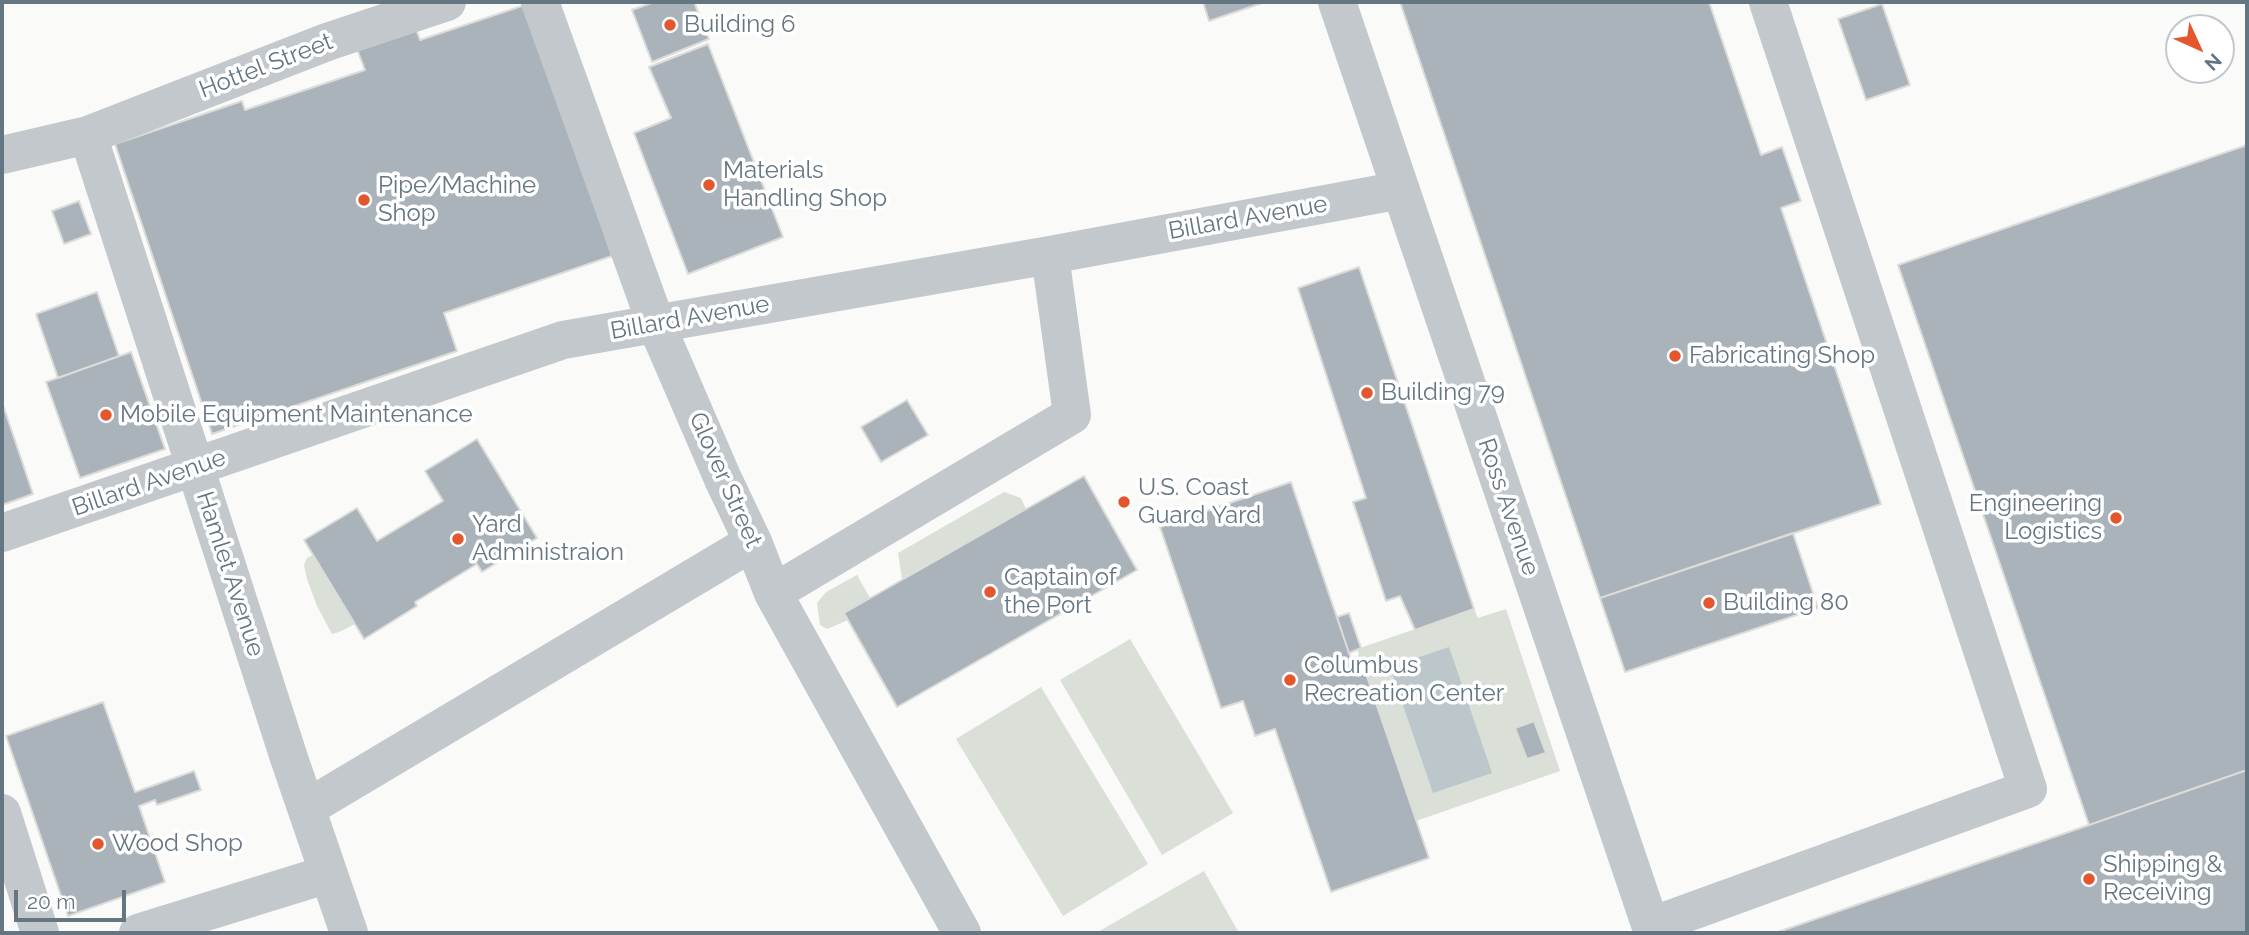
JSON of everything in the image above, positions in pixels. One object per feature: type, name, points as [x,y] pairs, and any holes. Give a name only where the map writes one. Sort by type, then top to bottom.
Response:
[{"type":"street","name":"Hottel Street","points":[[2,155],[88,135],[327,42],[447,2]]},
{"type":"street","name":"Glover Street","points":[[540,2],[656,324],[773,593],[962,933]]},
{"type":"street","name":"Ross Avenue","points":[[1337,2],[1652,930]]},
{"type":"street","points":[[1652,930],[2028,789],[1768,2]]},
{"type":"street","name":"Hamlet Avenue","points":[[88,135],[349,933]]},
{"type":"street","name":"Billard Avenue","points":[[2,533],[563,340],[1050,255],[1401,190]]},
{"type":"street","points":[[773,593],[1072,415],[1050,255]]},
{"type":"street","points":[[307,808],[753,542]]},
{"type":"street","points":[[2,813],[40,933]]},
{"type":"street","points":[[138,933],[328,874]]},
{"type":"shaded area","points":[[1004,492],[1021,498],[1026,509],[902,579],[898,553]]},
{"type":"shaded area","points":[[313,555],[355,624],[339,632],[332,634],[307,579],[304,565],[307,558]]},
{"type":"shaded area","points":[[857,575],[870,598],[844,613],[848,620],[827,629],[820,625],[817,603],[826,592]]},
{"type":"shaded area","points":[[1474,609],[1478,618],[1506,609],[1560,771],[1416,821],[1357,649]]},
{"type":"shaded area","points":[[1130,639],[1233,813],[1162,855],[1060,680]]},
{"type":"shaded area","points":[[1449,647],[1492,773],[1433,793],[1390,667]]},
{"type":"shaded area","points":[[1041,687],[1148,864],[1063,916],[956,739]]},
{"type":"shaded area","points":[[1204,871],[1239,933],[1096,933]]},
{"type":"building","name":"Building 6","points":[[654,2],[694,2],[709,39],[652,62],[632,10]]},
{"type":"building","points":[[1203,2],[1265,2],[1209,21]]},
{"type":"building","name":"Fabricating Shop","points":[[1400,2],[1709,2],[1761,155],[1782,147],[1801,201],[1781,208],[1881,504],[1600,598]]},
{"type":"building","name":"Pipe/Machine Shop","points":[[528,4],[612,256],[444,313],[457,351],[212,434],[115,144],[242,101],[245,110],[365,70],[357,49],[416,29],[420,40]]},
{"type":"building","points":[[1882,4],[1910,85],[1866,100],[1838,19]]},
{"type":"building","name":"Materials Handling Shop","points":[[708,44],[783,237],[688,274],[634,133],[671,118],[649,67]]},
{"type":"building","name":"Engineering Logistics","points":[[2247,145],[2247,770],[2089,825],[1898,265]]},
{"type":"building","points":[[79,201],[91,234],[64,244],[52,211]]},
{"type":"building","name":"Building 79","points":[[1359,267],[1474,609],[1415,630],[1400,596],[1386,601],[1353,502],[1366,498],[1298,288]]},
{"type":"building","points":[[97,292],[119,356],[58,378],[36,314]]},
{"type":"building","name":"Mobile Equipment Maintenance","points":[[131,352],[165,449],[80,478],[46,382]]},
{"type":"building","points":[[907,400],[928,435],[881,462],[861,427]]},
{"type":"building","points":[[2,402],[33,494],[2,505]]},
{"type":"building","name":"Yard Administraion","points":[[477,439],[537,538],[482,572],[477,564],[415,602],[417,606],[364,639],[304,540],[357,508],[377,541],[443,501],[425,471]]},
{"type":"building","name":"Captain of the Port","points":[[1084,476],[1137,570],[897,707],[844,613]]},
{"type":"building","name":"Columbus Recreation Center","points":[[1291,482],[1351,659],[1360,656],[1429,858],[1331,892],[1275,729],[1255,736],[1243,701],[1221,708],[1160,527]]},
{"type":"building","name":"Building 80","points":[[1793,533],[1818,608],[1625,672],[1600,598]]},
{"type":"building","points":[[1349,613],[1361,648],[1349,653],[1337,617]]},
{"type":"building","name":"Wood Shop","points":[[103,702],[135,792],[194,771],[201,790],[157,805],[155,800],[139,806],[165,882],[68,916],[6,736]]},
{"type":"building","points":[[1534,721],[1546,753],[1527,759],[1515,728]]},
{"type":"building","name":"Shipping & Receiving","points":[[2247,770],[2247,933],[1775,933],[2089,825]]},
{"type":"place","name":"Building 6","points":[[670,25]]},
{"type":"place","name":"Materials Handling Shop","points":[[709,185]]},
{"type":"place","name":"Pipe/Machine Shop","points":[[364,200]]},
{"type":"place","name":"Fabricating Shop","points":[[1675,356]]},
{"type":"place","name":"Building 79","points":[[1367,393]]},
{"type":"place","name":"Mobile Equipment Maintenance","points":[[106,415]]},
{"type":"place","name":"U.S. Coast Guard Yard","points":[[1124,502]]},
{"type":"place","name":"Engineering Logistics","points":[[2116,518]]},
{"type":"place","name":"Yard Administraion","points":[[458,539]]},
{"type":"place","name":"Captain of the Port","points":[[990,592]]},
{"type":"place","name":"Building 80","points":[[1709,603]]},
{"type":"place","name":"Columbus Recreation Center","points":[[1290,680]]},
{"type":"place","name":"Wood Shop","points":[[98,844]]},
{"type":"place","name":"Shipping & Receiving","points":[[2089,879]]}]
